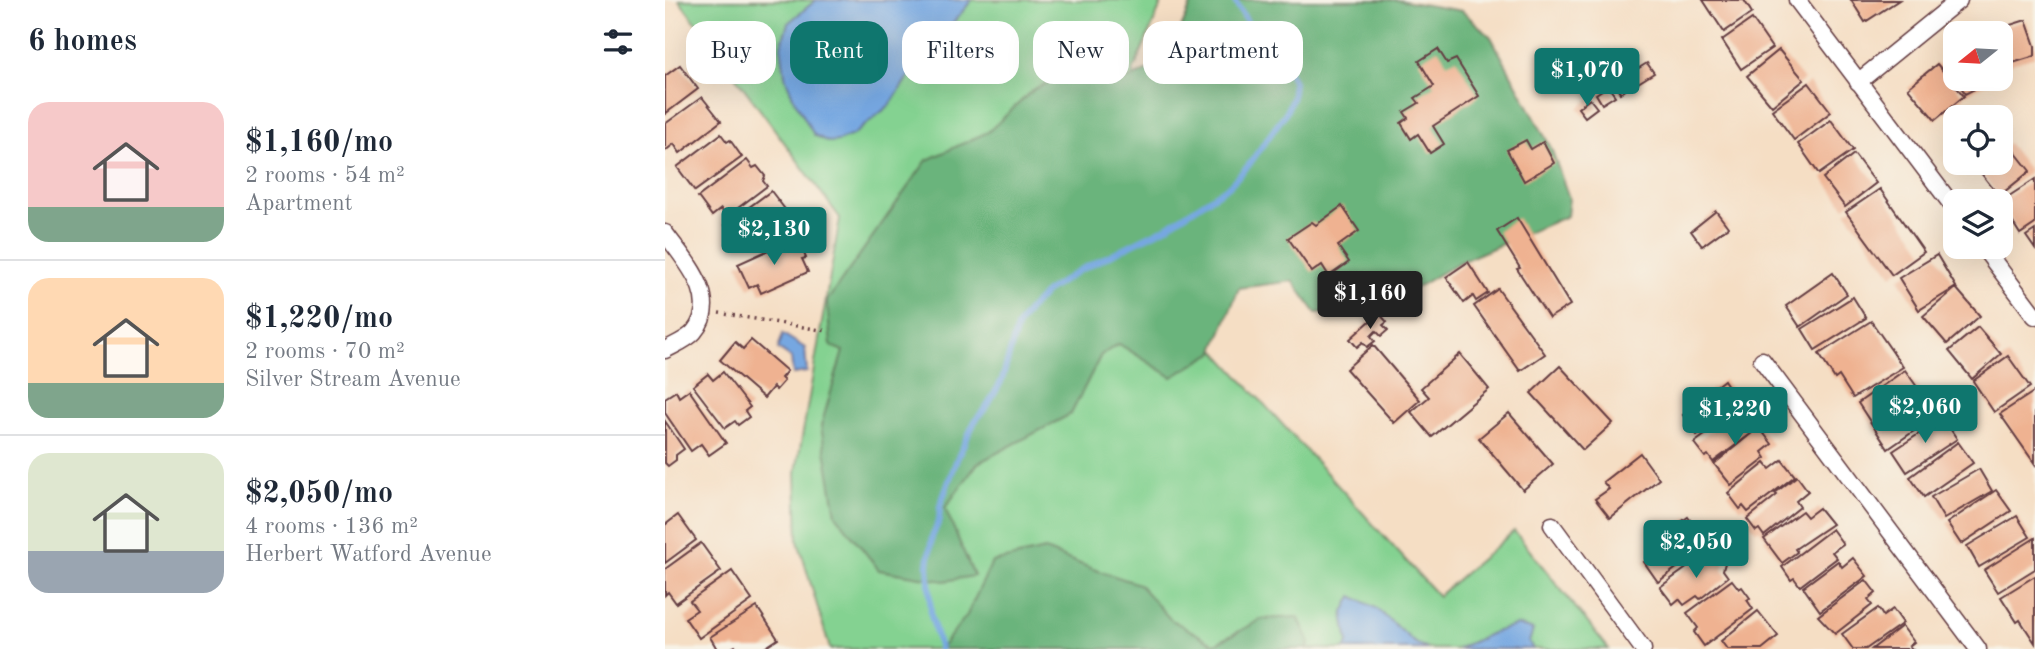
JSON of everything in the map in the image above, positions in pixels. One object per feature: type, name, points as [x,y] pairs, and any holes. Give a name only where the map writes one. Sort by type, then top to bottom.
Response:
[{"type":"street","points":[[1797,0],[1943,193]]},
{"type":"street","points":[[1858,82],[1959,0]]},
{"type":"street","points":[[665,233],[696,277],[704,299],[704,310],[694,331],[665,350]]},
{"type":"street","points":[[1992,259],[2035,316]]},
{"type":"street","points":[[1762,360],[1978,649]]},
{"type":"street","points":[[1552,525],[1643,649]]},
{"type":"path","points":[[718,313],[827,331]]},
{"type":"green space","points":[[679,0],[1163,0],[1154,21],[1143,21],[1143,47],[1133,71],[1195,328],[1438,596],[1514,531],[1609,649],[830,649],[798,541],[796,472],[840,218],[741,84],[776,84],[776,21],[695,21]]},
{"type":"green space","points":[[1193,0],[1398,0],[1462,11],[1491,37],[1551,148],[1569,198],[1567,216],[1458,263],[1406,294],[1356,310],[1316,313],[1293,281],[1239,288],[1213,353],[1172,377],[1119,344],[1101,355],[1071,414],[978,463],[945,508],[974,576],[944,581],[879,570],[836,515],[821,426],[843,351],[831,346],[827,301],[927,160],[988,132],[1034,89],[1045,84],[1129,84],[1129,79],[1143,72],[1143,84],[1303,84],[1303,21],[1184,21]]},
{"type":"green space","points":[[1045,550],[1139,584],[1170,619],[1215,644],[1262,619],[1298,617],[1309,640],[1308,649],[940,649],[967,615],[992,562]]},
{"type":"water","points":[[816,0],[972,0],[955,21],[902,21],[904,84],[891,104],[853,135],[838,141],[828,142],[814,135],[793,97],[785,76],[781,46],[788,23],[790,21],[790,84],[888,84],[888,21],[790,21]]},
{"type":"water","points":[[783,334],[805,348],[807,372],[793,374],[791,358],[778,349]]},
{"type":"water","points":[[1352,596],[1376,608],[1414,642],[1427,649],[1345,649],[1348,643],[1343,614]]},
{"type":"water","points":[[1517,625],[1533,630],[1529,642],[1533,649],[1457,649],[1494,632]]},
{"type":"building","points":[[1703,0],[1744,0],[1752,13],[1724,32]]},
{"type":"building","points":[[1851,0],[1899,0],[1865,22]]},
{"type":"building","points":[[1752,19],[1772,48],[1741,69],[1722,40]]},
{"type":"building","points":[[2026,20],[2035,46],[2035,56],[2013,63],[2013,24]]},
{"type":"building","points":[[1438,49],[1447,63],[1456,59],[1479,96],[1433,126],[1444,144],[1430,153],[1418,134],[1411,139],[1401,123],[1408,118],[1404,112],[1419,103],[1415,98],[1434,86],[1419,61]]},
{"type":"building","points":[[1779,50],[1804,80],[1772,106],[1747,76]]},
{"type":"building","points":[[1647,63],[1654,73],[1638,83],[1631,73]]},
{"type":"building","points":[[1937,64],[1943,71],[1943,91],[1960,91],[1964,96],[1953,105],[1943,105],[1943,113],[1935,120],[1908,88]]},
{"type":"building","points":[[680,65],[686,73],[686,84],[694,84],[698,89],[665,114],[665,76]]},
{"type":"building","points":[[1625,75],[1632,85],[1620,93],[1614,83]]},
{"type":"building","points":[[1809,83],[1831,112],[1794,140],[1772,110]]},
{"type":"building","points":[[1608,86],[1615,96],[1602,104],[1596,94]]},
{"type":"building","points":[[702,97],[721,121],[680,153],[674,144],[665,151],[665,124]]},
{"type":"building","points":[[1590,99],[1597,108],[1585,117],[1578,108]]},
{"type":"building","points":[[1831,120],[1853,150],[1819,174],[1798,144]]},
{"type":"building","points":[[721,134],[727,142],[730,140],[742,157],[695,191],[677,167]]},
{"type":"building","points":[[1526,140],[1531,149],[1543,142],[1554,163],[1524,181],[1507,150]]},
{"type":"building","points":[[2013,149],[2030,171],[2008,189],[1994,189],[1982,175],[2013,175]]},
{"type":"building","points":[[1854,154],[1876,183],[1845,207],[1823,178]]},
{"type":"building","points":[[747,160],[753,168],[757,166],[765,176],[763,181],[767,186],[726,217],[721,209],[712,216],[698,197]]},
{"type":"building","points":[[2035,179],[2035,224],[2020,234],[2013,223],[2013,193]]},
{"type":"building","points":[[1880,189],[1924,252],[1892,275],[1846,212]]},
{"type":"building","points":[[771,191],[797,225],[774,242],[772,239],[762,246],[759,246],[749,233],[738,241],[725,225]]},
{"type":"building","points":[[1342,206],[1359,231],[1338,246],[1349,262],[1329,276],[1322,265],[1312,272],[1288,238],[1312,222],[1316,225]]},
{"type":"building","points":[[1716,211],[1728,227],[1702,246],[1691,231]]},
{"type":"building","points":[[1517,218],[1570,305],[1549,318],[1517,269],[1520,268],[1497,231]]},
{"type":"building","points":[[2035,230],[2035,249],[2026,236]]},
{"type":"building","points":[[791,240],[795,248],[801,246],[806,258],[802,259],[808,272],[761,293],[757,284],[749,288],[738,264]]},
{"type":"building","points":[[1937,255],[1956,287],[1919,310],[1899,278]]},
{"type":"building","points":[[1468,262],[1488,293],[1476,301],[1473,296],[1464,303],[1446,277]]},
{"type":"building","points":[[1833,273],[1847,294],[1800,327],[1786,306]]},
{"type":"building","points":[[1956,288],[1980,316],[1947,344],[1923,316]]},
{"type":"building","points":[[1498,289],[1545,354],[1520,371],[1474,306]]},
{"type":"building","points":[[1853,297],[1866,318],[1815,350],[1802,329]]},
{"type":"building","points":[[1379,313],[1387,322],[1383,325],[1388,330],[1381,336],[1376,331],[1371,336],[1375,341],[1367,347],[1363,342],[1357,347],[1350,339]]},
{"type":"building","points":[[1871,321],[1903,367],[1853,398],[1839,376],[1835,379],[1819,354]]},
{"type":"building","points":[[1978,327],[2001,354],[1972,379],[1949,351]]},
{"type":"building","points":[[751,340],[787,371],[781,378],[784,381],[776,390],[773,387],[764,398],[720,360],[735,342],[743,349]]},
{"type":"building","points":[[1373,345],[1420,400],[1394,423],[1346,369]]},
{"type":"building","points":[[1460,354],[1489,389],[1432,437],[1411,412],[1429,397],[1421,388]]},
{"type":"building","points":[[2008,356],[2030,387],[1994,412],[1973,381]]},
{"type":"building","points":[[1560,366],[1613,423],[1583,450],[1531,393]]},
{"type":"building","points":[[1905,370],[1937,415],[1888,449],[1858,403]]},
{"type":"building","points":[[723,372],[750,407],[745,411],[749,417],[738,425],[735,421],[725,428],[693,386],[708,374],[713,380]]},
{"type":"building","points":[[1724,380],[1734,395],[1723,403],[1729,411],[1697,435],[1683,415],[1708,397],[1706,394]]},
{"type":"building","points":[[689,390],[726,443],[709,455],[701,444],[691,451],[665,413],[665,398],[676,391],[679,397]]},
{"type":"building","points":[[2035,391],[2035,464],[2000,414]]},
{"type":"building","points":[[1747,412],[1772,444],[1762,452],[1766,458],[1731,485],[1714,464],[1752,433],[1713,462],[1708,455],[1705,457],[1694,443],[1728,418],[1732,423]]},
{"type":"building","points":[[1509,413],[1553,464],[1523,490],[1479,438]]},
{"type":"building","points":[[1943,418],[1957,439],[1907,472],[1893,451]]},
{"type":"building","points":[[665,421],[684,449],[668,466],[665,463]]},
{"type":"building","points":[[1958,442],[1973,463],[1924,497],[1910,477]]},
{"type":"building","points":[[1640,453],[1659,479],[1610,518],[1595,499],[1609,489],[1603,482]]},
{"type":"building","points":[[1782,460],[1795,476],[1748,512],[1743,506],[1740,509],[1728,493],[1765,463],[1770,469]]},
{"type":"building","points":[[1979,469],[1992,491],[1944,519],[1931,497]]},
{"type":"building","points":[[1797,476],[1808,491],[1796,501],[1800,507],[1764,536],[1759,529],[1756,531],[1747,519]]},
{"type":"building","points":[[1996,490],[2011,511],[1961,544],[1947,523]]},
{"type":"building","points":[[1819,508],[1832,524],[1795,549],[1797,552],[1782,563],[1764,539],[1802,511],[1807,517]]},
{"type":"building","points":[[678,515],[696,540],[665,563],[665,525]]},
{"type":"building","points":[[2017,516],[2030,537],[1979,567],[1967,546]]},
{"type":"building","points":[[1688,517],[1708,544],[1658,582],[1644,562],[1657,552],[1651,544]]},
{"type":"building","points":[[1832,529],[1843,544],[1832,552],[1837,558],[1800,586],[1794,578],[1791,580],[1782,567]]},
{"type":"building","points":[[2035,538],[2035,569],[1998,592],[1984,570]]},
{"type":"building","points":[[701,543],[721,571],[676,603],[668,592],[665,595],[665,569]]},
{"type":"building","points":[[1709,552],[1714,558],[1723,559],[1723,570],[1728,577],[1700,599],[1697,596],[1684,605],[1679,599],[1673,604],[1660,587]]},
{"type":"building","points":[[1853,558],[1867,576],[1820,611],[1803,587],[1838,561],[1842,567]]},
{"type":"building","points":[[732,571],[752,600],[699,638],[685,618],[697,610],[690,601]]},
{"type":"building","points":[[2035,576],[2035,643],[2001,597]]},
{"type":"building","points":[[1732,580],[1739,589],[1742,587],[1750,598],[1747,600],[1753,609],[1704,646],[1694,632],[1698,628],[1687,613]]},
{"type":"building","points":[[1866,580],[1876,593],[1868,600],[1872,605],[1835,634],[1818,616]]},
{"type":"building","points":[[757,607],[778,639],[763,649],[737,649],[735,646],[730,649],[717,649],[710,637]]},
{"type":"building","points":[[1878,608],[1883,616],[1893,609],[1903,623],[1866,649],[1853,649],[1842,634]]},
{"type":"building","points":[[1758,611],[1778,636],[1762,649],[1727,649],[1721,641]]},
{"type":"building","points":[[1902,626],[1914,642],[1909,646],[1912,649],[1872,649]]},
{"type":"waterway","points":[[940,649],[931,615],[928,565],[932,537],[957,459],[975,421],[1002,380],[1017,327],[1046,292],[1078,271],[1165,228],[1229,186],[1248,166],[1285,114],[1292,99],[1294,82],[1275,46],[1251,28],[1234,0]]}]
